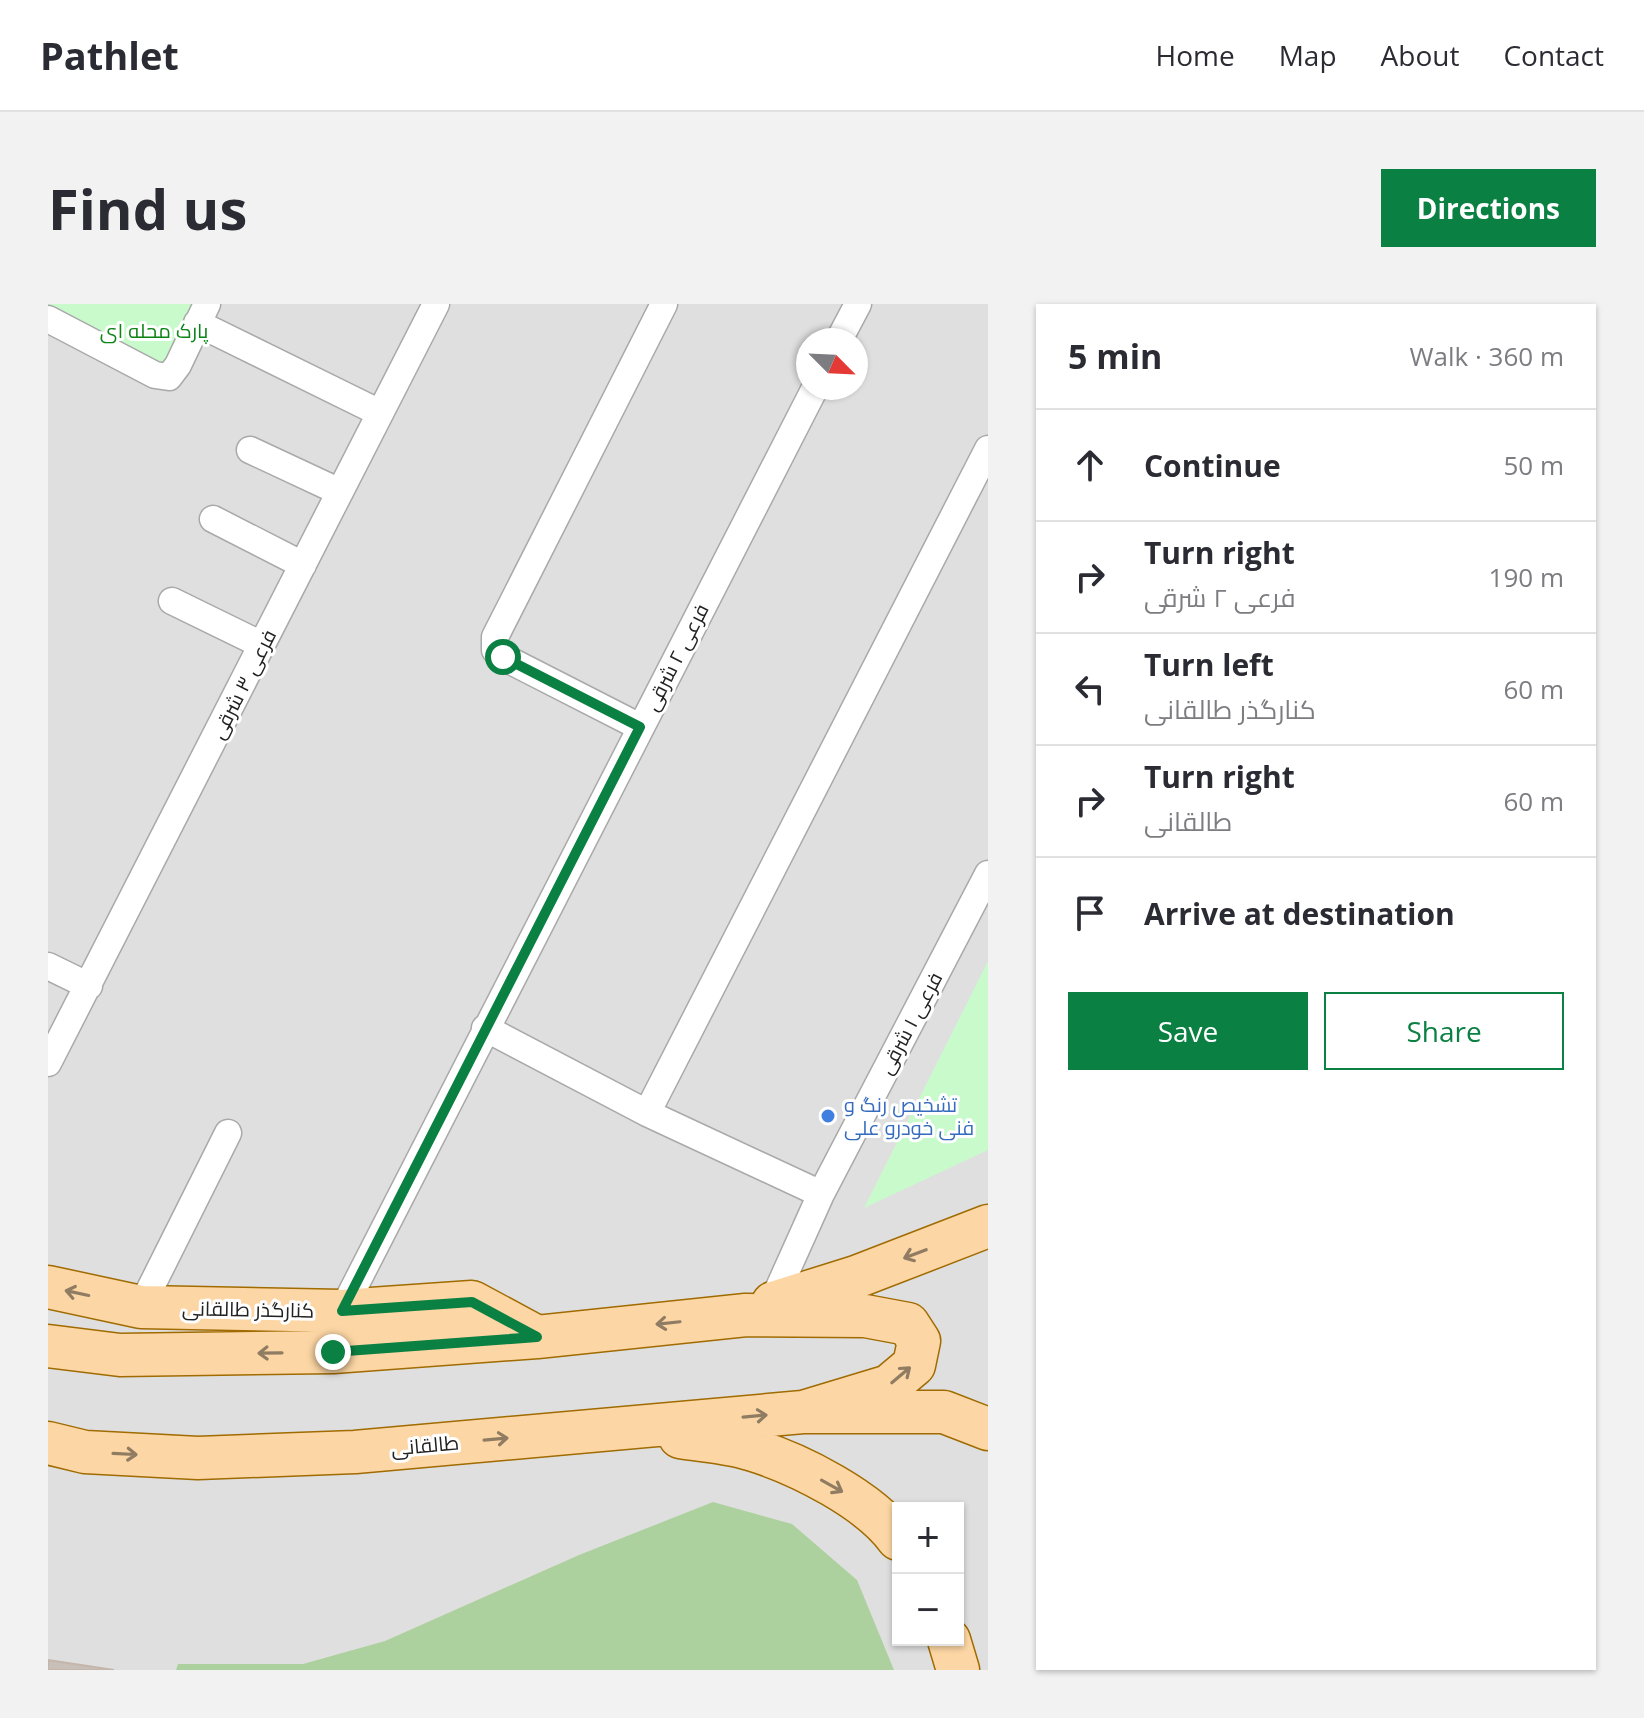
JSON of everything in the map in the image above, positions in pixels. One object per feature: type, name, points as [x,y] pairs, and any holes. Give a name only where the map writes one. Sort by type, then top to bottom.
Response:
[{"type":"main road","points":[[759,1309],[856,1277],[988,1226]]},
{"type":"main road","name":"کنارگذر طالقانی","points":[[48,1287],[141,1307],[342,1311],[472,1302],[537,1337]]},
{"type":"main road","points":[[48,1346],[120,1355],[333,1352],[537,1337],[759,1309],[865,1316],[908,1324],[919,1341],[914,1365],[889,1386],[803,1412]]},
{"type":"main road","points":[[803,1412],[944,1412],[988,1429]]},
{"type":"main road","name":"طالقانی","points":[[48,1443],[85,1452],[198,1458],[355,1452],[803,1412]]},
{"type":"main road","points":[[624,1428],[752,1449],[834,1485],[892,1530]]},
{"type":"main road","points":[[951,1646],[958,1670]]},
{"type":"street","name":"فرعی ۳ شرقی","points":[[48,1063],[436,304]]},
{"type":"street","points":[[640,727],[503,657],[495,650],[495,637],[664,304]]},
{"type":"street","points":[[845,328],[858,304]]},
{"type":"street","points":[[48,319],[155,375],[169,377],[178,365],[202,314],[380,413]]},
{"type":"street","name":"فرعی ۲ شرقی","points":[[342,1311],[809,400]]},
{"type":"street","points":[[647,1113],[988,449]]},
{"type":"street","points":[[250,450],[340,492]]},
{"type":"street","points":[[213,519],[303,565]]},
{"type":"street","points":[[172,601],[262,645]]},
{"type":"street","name":"فرعی ۱ شرقی","points":[[759,1309],[988,874]]},
{"type":"street","points":[[48,966],[89,986]]},
{"type":"street","points":[[485,1028],[647,1113],[821,1194]]},
{"type":"street","points":[[141,1307],[228,1133]]},
{"type":"shaded area","points":[[48,304],[988,304],[988,1670],[48,1670]]},
{"type":"green space","name":"پارک محله ای","points":[[48,304],[196,304],[165,365]]},
{"type":"green space","points":[[988,961],[988,1150],[864,1208]]},
{"type":"green space","points":[[713,1502],[792,1524],[857,1580],[894,1670],[176,1670],[178,1664],[303,1664],[385,1641],[579,1555]]},
{"type":"building","points":[[48,1660],[114,1670],[48,1670]]},
{"type":"place","name":"تشخیص رنگ و فنی خودرو علی","points":[[828,1116]]},
{"type":"route","points":[[333,1352],[537,1337],[472,1302],[342,1311],[640,727],[503,657]]}]
